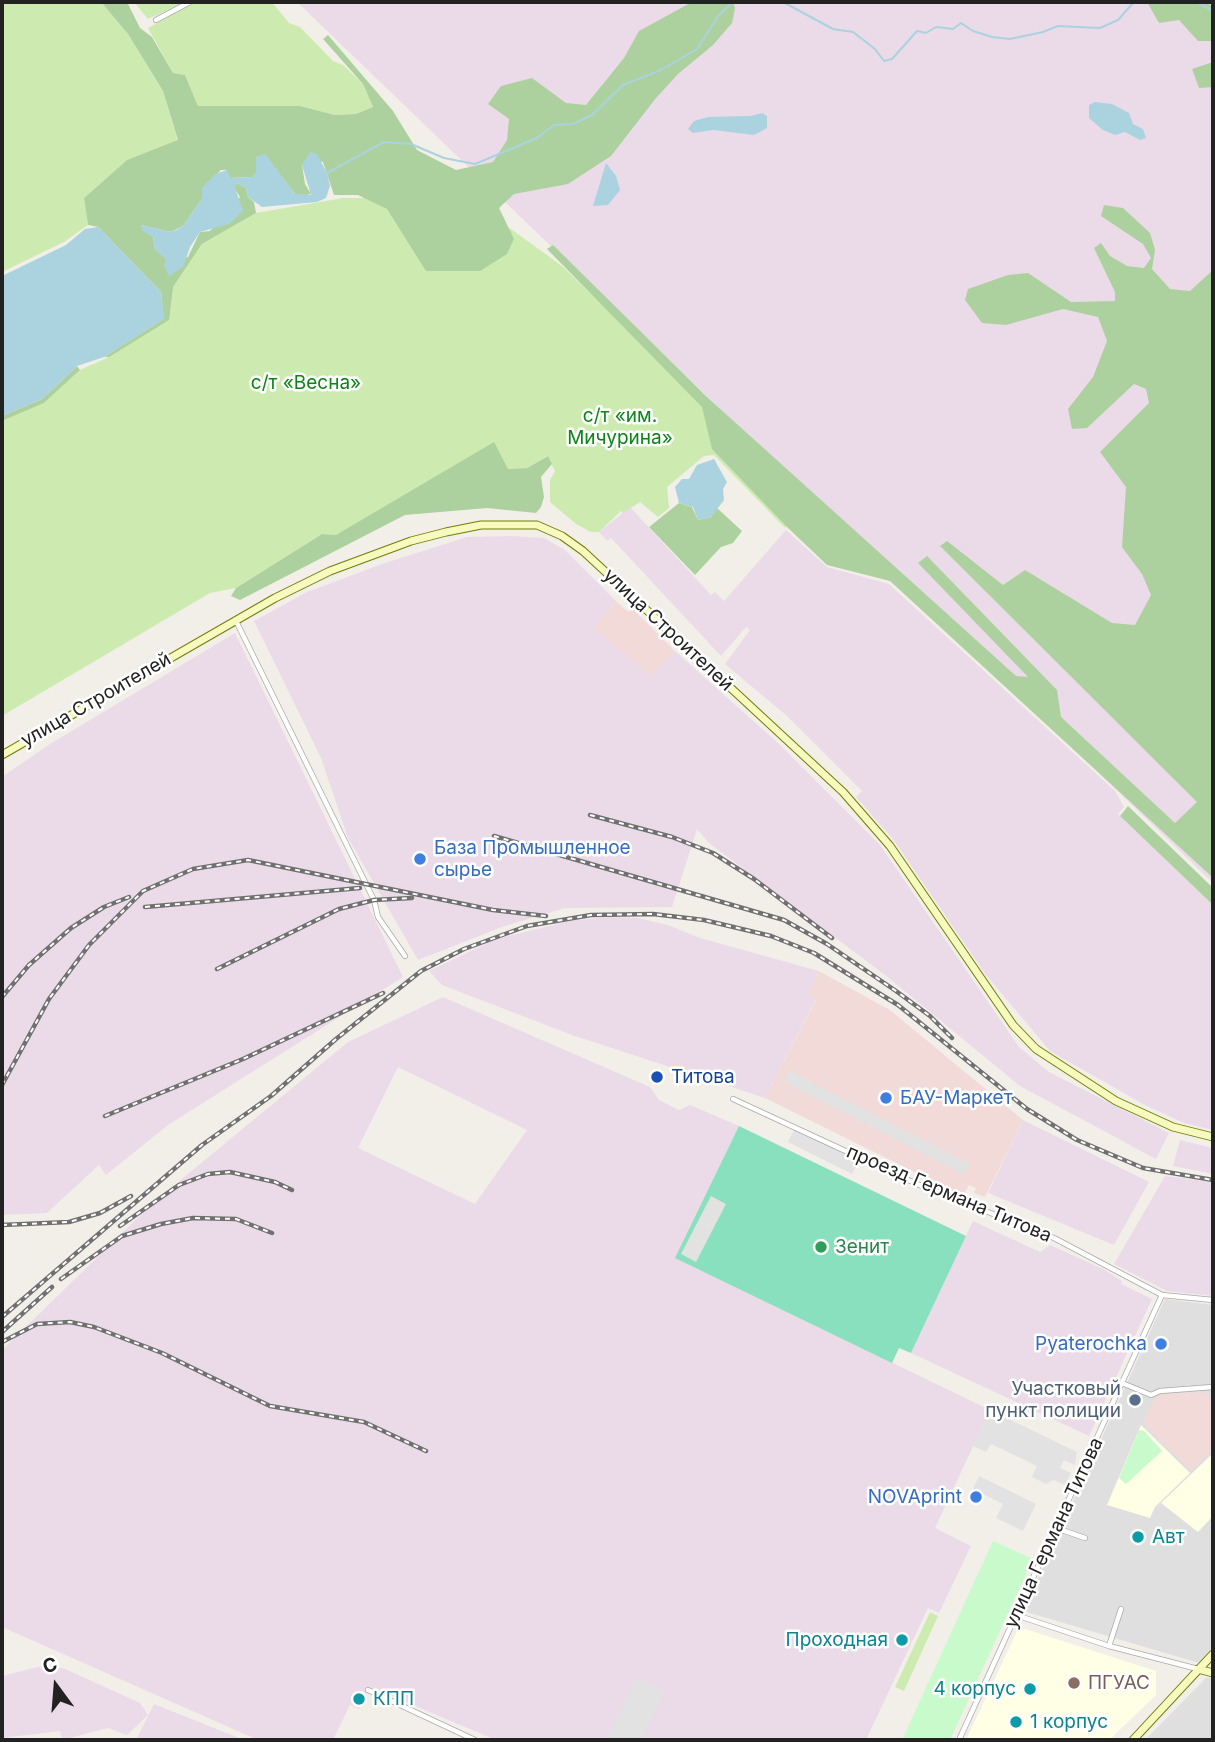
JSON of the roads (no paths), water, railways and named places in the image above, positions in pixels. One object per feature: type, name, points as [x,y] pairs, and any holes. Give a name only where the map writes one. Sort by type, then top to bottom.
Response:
[{"type":"main road","name":"улица Строителей","points":[[2,755],[235,620],[330,571],[411,541],[481,525],[537,525],[562,536],[583,551],[843,792],[890,846],[1025,1039],[1064,1069],[1116,1101],[1172,1127],[1213,1137]]},
{"type":"main road","points":[[1133,1740],[1213,1654]]},
{"type":"main road","points":[[1198,1669],[1213,1673]]},
{"type":"street","points":[[156,20],[190,2]]},
{"type":"street","points":[[235,620],[374,900],[378,917],[405,956]]},
{"type":"street","name":"проезд Германа Титова","points":[[733,1099],[917,1184],[1054,1238],[1162,1295]]},
{"type":"street","points":[[1162,1295],[1213,1300]]},
{"type":"street","name":"улица Германа Титова","points":[[959,1740],[1162,1295]]},
{"type":"street","points":[[1122,1383],[1151,1395],[1160,1391],[1213,1387]]},
{"type":"street","points":[[1056,1528],[1085,1538]]},
{"type":"street","points":[[1109,1646],[1121,1609]]},
{"type":"street","points":[[1016,1615],[1109,1646],[1198,1669]]},
{"type":"street","points":[[368,1690],[475,1740]]},
{"type":"water","points":[[1095,102],[1112,104],[1129,113],[1133,124],[1143,129],[1146,138],[1140,140],[1125,132],[1115,135],[1103,130],[1089,118],[1089,105]]},
{"type":"water","points":[[762,113],[767,116],[767,128],[754,135],[713,130],[693,133],[688,129],[694,121],[708,117],[751,116]]},
{"type":"water","points":[[310,152],[317,154],[327,173],[330,186],[326,198],[317,202],[262,207],[248,197],[246,188],[237,183],[235,188],[243,211],[229,224],[200,232],[190,247],[183,267],[169,276],[164,266],[166,259],[155,249],[153,237],[143,231],[141,225],[171,232],[183,226],[202,199],[202,188],[215,174],[227,170],[230,178],[253,177],[256,173],[256,157],[265,154],[295,194],[311,195],[302,165]]},
{"type":"water","points":[[606,163],[616,176],[620,190],[608,205],[593,206]]},
{"type":"water","points":[[98,227],[161,292],[164,319],[104,357],[77,366],[42,399],[2,416],[2,276],[66,245],[85,229]]},
{"type":"water","points":[[714,459],[727,482],[723,489],[724,500],[711,517],[698,520],[693,507],[679,503],[675,487],[682,479],[689,479],[697,465]]},
{"type":"waterway","points":[[327,173],[384,142],[411,144],[444,158],[475,164],[537,138],[554,125],[573,124],[592,115],[623,85],[661,70],[697,49],[719,15],[733,2]]},
{"type":"waterway","points":[[783,2],[833,29],[853,32],[875,49],[884,61],[892,59],[917,31],[926,33],[936,27],[953,29],[961,23],[973,31],[1010,39],[1058,26],[1100,28],[1118,20],[1133,3],[1148,2]]},
{"type":"waterway","points":[[1196,2],[1213,11]]},
{"type":"railway","points":[[590,815],[672,837],[713,853],[754,879],[832,938]]},
{"type":"railway","points":[[494,836],[784,920],[827,944],[896,991],[930,1016],[952,1038]]},
{"type":"railway","points":[[2,1085],[49,999],[89,945],[143,891],[193,869],[248,860],[493,910],[546,916]]},
{"type":"railway","points":[[145,907],[360,888]]},
{"type":"railway","points":[[2,997],[29,965],[71,928],[104,907],[129,897]]},
{"type":"railway","points":[[217,969],[339,909],[374,900],[412,898]]},
{"type":"railway","points":[[2,1317],[202,1145],[271,1096],[336,1039],[421,971],[464,949],[527,926],[591,915],[653,914],[704,920],[771,936],[814,953],[898,1005],[1027,1109],[1077,1140],[1143,1168],[1213,1180]]},
{"type":"railway","points":[[105,1116],[243,1059],[383,993]]},
{"type":"railway","points":[[120,1226],[179,1185],[208,1174],[230,1172],[275,1182],[292,1190]]},
{"type":"railway","points":[[2,1225],[69,1222],[100,1213],[131,1196]]},
{"type":"railway","points":[[61,1279],[122,1236],[161,1224],[193,1218],[236,1219],[272,1233]]},
{"type":"railway","points":[[2,1332],[52,1287]]},
{"type":"railway","points":[[2,1342],[37,1324],[70,1322],[94,1327],[162,1353],[270,1406],[364,1422],[426,1451]]},
{"type":"place","name":"База Промышленное сырье","points":[[420,859]]},
{"type":"place","name":"Титова","points":[[657,1077]]},
{"type":"place","name":"БАУ-Маркет","points":[[886,1098]]},
{"type":"place","name":"Зенит","points":[[821,1247]]},
{"type":"place","name":"Pyaterochka","points":[[1161,1344]]},
{"type":"place","name":"Участковый пункт полиции","points":[[1135,1400]]},
{"type":"place","name":"NOVAprint","points":[[976,1497]]},
{"type":"place","name":"Авт","points":[[1138,1537]]},
{"type":"place","name":"Проходная","points":[[902,1640]]},
{"type":"place","name":"ПГУАС","points":[[1074,1683]]},
{"type":"place","name":"4 корпус","points":[[1030,1689]]},
{"type":"place","name":"КПП","points":[[359,1699]]},
{"type":"place","name":"1 корпус","points":[[1016,1722]]},
{"type":"park label","name":"с/т «Весна»","points":[[306,383]]},
{"type":"park label","name":"с/т «им. Мичурина»","points":[[620,427]]}]
